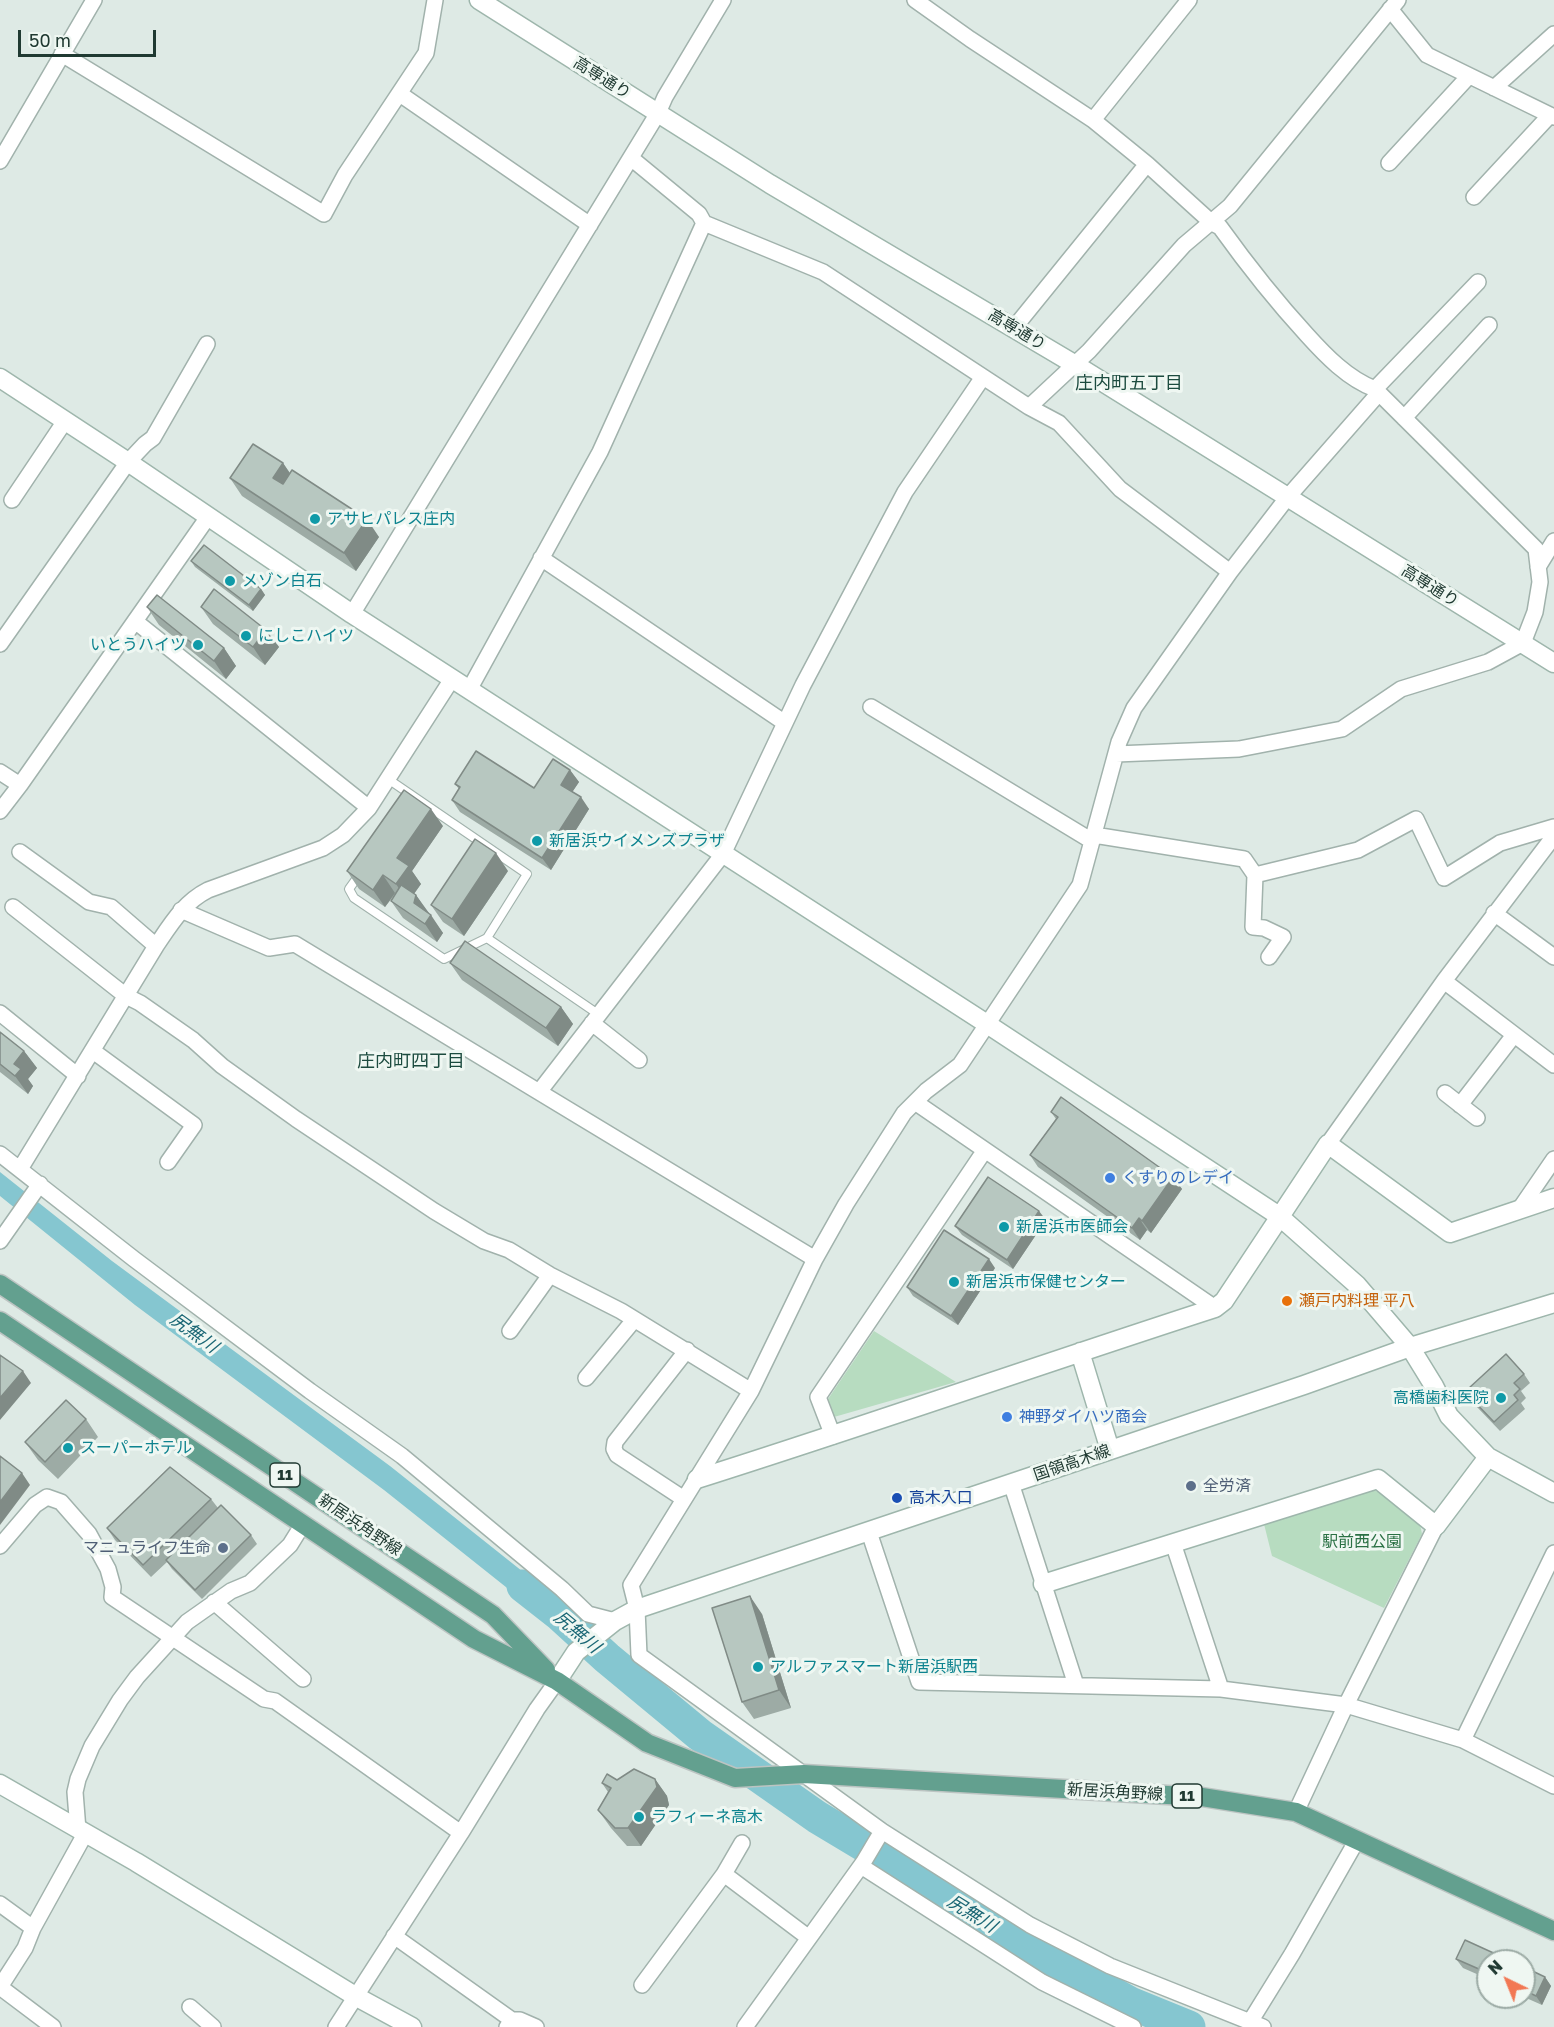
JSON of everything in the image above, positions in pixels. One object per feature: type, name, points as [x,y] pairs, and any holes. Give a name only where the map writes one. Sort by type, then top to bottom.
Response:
[{"type":"main road","name":"新居浜角野線","points":[[0,1284],[493,1615],[557,1681]]},
{"type":"main road","name":"新居浜角野線","points":[[0,1321],[474,1639],[557,1681],[647,1743],[735,1778],[799,1775],[1202,1797],[1296,1812],[1554,1931]]},
{"type":"street","points":[[0,161],[94,0]]},
{"type":"street","points":[[63,54],[324,214],[345,175],[426,53],[435,0]]},
{"type":"street","name":"高専通り","points":[[479,0],[770,184],[1074,364],[1554,663]]},
{"type":"street","points":[[352,614],[631,158],[723,0]]},
{"type":"street","points":[[915,0],[1093,120],[1147,164],[1212,223],[1220,227],[1259,281],[1323,353],[1365,385],[1377,391],[1536,549],[1540,582],[1535,612],[1523,643],[1488,662],[1401,689],[1342,729],[1239,749],[1116,754]]},
{"type":"street","points":[[1093,120],[1189,0]]},
{"type":"street","points":[[1029,407],[1089,351],[1184,245],[1230,206],[1394,4],[1427,55],[1552,116],[1474,197]]},
{"type":"street","points":[[1494,88],[1554,34]]},
{"type":"street","points":[[1389,164],[1469,76]]},
{"type":"street","points":[[400,94],[590,225]]},
{"type":"street","points":[[631,158],[699,214],[704,223],[823,272],[1029,407],[1059,423],[1120,489],[1230,572]]},
{"type":"street","points":[[1014,328],[1147,164]]},
{"type":"street","points":[[469,690],[600,452],[704,223]]},
{"type":"street","points":[[1357,1840],[1292,1954],[1256,2024],[1110,1966],[1030,1925],[879,1836],[639,1655],[638,1609],[631,1585],[751,1391],[815,1259],[846,1204],[904,1113],[960,1065],[1080,885],[1116,754],[1134,708],[1230,572],[1287,498],[1377,391],[1478,282]]},
{"type":"street","points":[[1404,418],[1489,326]]},
{"type":"street","points":[[0,644],[128,462],[153,438],[207,344]]},
{"type":"street","points":[[539,1092],[723,854],[809,674],[905,492],[983,377]]},
{"type":"street","points":[[0,378],[352,614],[987,1024],[1279,1216],[1357,1285],[1410,1347],[1449,1416],[1488,1457],[1554,1493]]},
{"type":"street","points":[[12,500],[65,421]]},
{"type":"street","points":[[0,811],[208,517]]},
{"type":"street","points":[[1538,567],[1554,541]]},
{"type":"street","points":[[541,558],[785,723]]},
{"type":"street","points":[[135,621],[369,808]]},
{"type":"street","points":[[20,1169],[156,946],[181,910],[194,897],[208,890],[323,848],[343,835],[369,808],[452,679]]},
{"type":"street","points":[[871,707],[1093,838],[1244,859],[1255,875],[1253,927],[1264,928],[1283,938],[1269,957]]},
{"type":"street","points":[[0,772],[20,785]]},
{"type":"street","points":[[1255,875],[1358,850],[1416,819],[1444,878],[1500,843],[1554,827]]},
{"type":"street","points":[[697,1479],[833,1436],[1215,1308],[1224,1301],[1328,1144],[1444,981],[1554,836]]},
{"type":"street","points":[[20,852],[89,902],[111,907],[156,946]]},
{"type":"street","points":[[13,907],[126,996],[193,1040],[232,1073],[388,1182],[484,1241],[508,1250],[687,1350],[751,1391]]},
{"type":"street","points":[[181,910],[269,948],[295,944],[815,1259]]},
{"type":"street","points":[[1494,913],[1554,957]]},
{"type":"street","points":[[1444,981],[1554,1065]]},
{"type":"street","points":[[0,1013],[78,1076]]},
{"type":"street","points":[[595,1019],[639,1060]]},
{"type":"street","points":[[1460,1105],[1514,1035]]},
{"type":"street","points":[[93,1051],[194,1125],[168,1162]]},
{"type":"street","points":[[1445,1093],[1477,1118]]},
{"type":"street","points":[[915,1102],[1215,1308]]},
{"type":"street","points":[[1328,1144],[1450,1233],[1554,1198]]},
{"type":"street","points":[[833,1436],[818,1397],[985,1150]]},
{"type":"street","points":[[0,1154],[38,1187],[310,1391],[402,1456],[562,1589],[588,1614],[615,1621]]},
{"type":"street","points":[[1519,1210],[1554,1159]]},
{"type":"street","points":[[0,1241],[38,1187]]},
{"type":"street","points":[[510,1331],[550,1275]]},
{"type":"street","name":"国領高木線","points":[[557,1681],[576,1652],[615,1621],[638,1609],[1410,1347],[1554,1303]]},
{"type":"street","points":[[586,1377],[634,1320]]},
{"type":"street","points":[[684,1499],[617,1455],[614,1449],[615,1442],[687,1350]]},
{"type":"street","points":[[1080,1352],[1110,1450]]},
{"type":"street","points":[[1296,1812],[1436,1526],[1488,1457]]},
{"type":"street","points":[[1043,1584],[1378,1479],[1436,1526]]},
{"type":"street","points":[[1011,1484],[1076,1686]]},
{"type":"street","points":[[0,1546],[35,1505],[47,1497],[61,1502],[89,1534],[108,1569],[113,1587],[112,1597],[264,1699],[275,1701],[461,1833]]},
{"type":"street","points":[[53,2027],[0,1987],[25,1948],[81,1832],[75,1792],[92,1746],[137,1677],[187,1622],[231,1591],[250,1583],[290,1545],[303,1524]]},
{"type":"street","points":[[869,1532],[919,1682],[1221,1689],[1346,1706],[1463,1740],[1554,1786]]},
{"type":"street","points":[[1173,1543],[1221,1689]]},
{"type":"street","points":[[1463,1740],[1554,1553]]},
{"type":"street","points":[[214,1602],[303,1679]]},
{"type":"street","points":[[336,2027],[557,1681]]},
{"type":"street","points":[[0,1784],[136,1862],[408,2026]]},
{"type":"street","points":[[746,2027],[862,1864],[879,1836]]},
{"type":"street","points":[[642,1985],[724,1874],[742,1843]]},
{"type":"street","points":[[862,1864],[1042,1982],[1133,2027]]},
{"type":"street","points":[[724,1874],[809,1938]]},
{"type":"street","points":[[0,1904],[33,1928]]},
{"type":"street","points":[[394,1936],[509,2024],[520,2020],[536,2027]]},
{"type":"street","points":[[190,2007],[213,2027]]},
{"type":"lane","points":[[363,871],[350,889],[354,898],[444,959],[487,938],[527,874],[388,779]]},
{"type":"lane","points":[[408,807],[415,797]]},
{"type":"lane","points":[[487,938],[595,1019]]},
{"type":"green space","points":[[874,1331],[956,1382],[834,1417],[826,1402]]},
{"type":"green space","name":"駅前西公園","points":[[1369,1488],[1378,1492],[1420,1524],[1422,1534],[1384,1608],[1272,1556],[1264,1524]]},
{"type":"water","points":[[0,1172],[112,1261],[390,1466],[527,1575],[567,1612],[546,1616],[526,1603],[384,1490],[135,1305],[0,1196]]},
{"type":"building","name":"アサヒパレス庄内","points":[[253,444],[283,463],[273,478],[283,484],[292,470],[367,519],[344,553],[230,478]]},
{"type":"building","name":"メゾン白石","points":[[204,545],[261,589],[249,605],[191,561]]},
{"type":"building","points":[[214,589],[266,630],[253,647],[201,607]]},
{"type":"building","points":[[157,595],[224,648],[214,661],[147,607]]},
{"type":"building","name":"新居浜ウイメンズプラザ","points":[[476,751],[534,788],[553,759],[570,770],[561,785],[581,797],[542,858],[452,800],[460,787],[455,784]]},
{"type":"building","points":[[404,790],[431,809],[397,858],[409,866],[396,884],[383,875],[373,890],[347,871]]},
{"type":"building","points":[[475,839],[496,853],[452,919],[431,905]]},
{"type":"building","points":[[401,885],[416,895],[414,903],[431,915],[425,924],[391,901]]},
{"type":"building","points":[[465,941],[561,1007],[546,1028],[450,963]]},
{"type":"building","points":[[0,1032],[24,1051],[14,1064],[21,1069],[15,1076],[0,1064]]},
{"type":"building","name":"くすりのレデイ","points":[[1061,1097],[1173,1177],[1142,1221],[1139,1218],[1132,1228],[1030,1155],[1058,1117],[1051,1112]]},
{"type":"building","name":"新居浜市医師会","points":[[988,1177],[1039,1211],[1007,1260],[955,1226]]},
{"type":"building","name":"新居浜市保健センター","points":[[944,1230],[989,1259],[951,1316],[907,1287]]},
{"type":"building","name":"高橋歯科医院","points":[[1506,1354],[1524,1374],[1514,1383],[1520,1389],[1514,1395],[1518,1400],[1494,1422],[1470,1397],[1474,1393],[1469,1388]]},
{"type":"building","points":[[0,1355],[23,1371],[0,1398]]},
{"type":"building","points":[[66,1400],[86,1419],[45,1462],[25,1442]]},
{"type":"building","points":[[0,1456],[22,1473],[0,1502]]},
{"type":"building","points":[[170,1467],[211,1499],[143,1565],[107,1528]]},
{"type":"building","points":[[221,1505],[251,1535],[195,1590],[166,1560]]},
{"type":"building","name":"アルファスマート新居浜駅西","points":[[750,1596],[779,1690],[742,1702],[712,1608]]},
{"type":"building","points":[[634,1769],[655,1779],[657,1787],[628,1828],[615,1828],[598,1810],[611,1788],[602,1783],[607,1774],[617,1780]]},
{"type":"building","points":[[1465,1940],[1485,1949],[1476,1949],[1476,1968],[1456,1959]]},
{"type":"building","points":[[1536,1973],[1545,1977],[1536,1996]]},
{"type":"waterway","name":"尻無川","points":[[523,1586],[700,1735],[817,1817],[1014,1939],[1130,2003],[1189,2027]]},
{"type":"place","name":"アサヒパレス庄内","points":[[315,519]]},
{"type":"place","name":"メゾン白石","points":[[230,581]]},
{"type":"place","name":"にしこハイツ","points":[[246,636]]},
{"type":"place","name":"いとうハイツ","points":[[198,645]]},
{"type":"place","name":"新居浜ウイメンズプラザ","points":[[537,841]]},
{"type":"place","name":"くすりのレデイ","points":[[1110,1178]]},
{"type":"place","name":"新居浜市医師会","points":[[1004,1227]]},
{"type":"place","name":"新居浜市保健センター","points":[[954,1282]]},
{"type":"place","name":"瀬戸内料理 平八","points":[[1287,1301]]},
{"type":"place","name":"高橋歯科医院","points":[[1501,1398]]},
{"type":"place","name":"神野ダイハツ商会","points":[[1007,1417]]},
{"type":"place","name":"スーパーホテル","points":[[68,1448]]},
{"type":"place","name":"全労済","points":[[1191,1486]]},
{"type":"place","name":"高木入口","points":[[897,1498]]},
{"type":"place","name":"マニュライフ生命","points":[[223,1548]]},
{"type":"place","name":"アルファスマート新居浜駅西","points":[[758,1667]]},
{"type":"place","name":"ラフィーネ高木","points":[[639,1817]]},
{"type":"district","name":"庄内町五丁目","points":[[1129,383]]},
{"type":"district","name":"庄内町四丁目","points":[[411,1061]]}]
